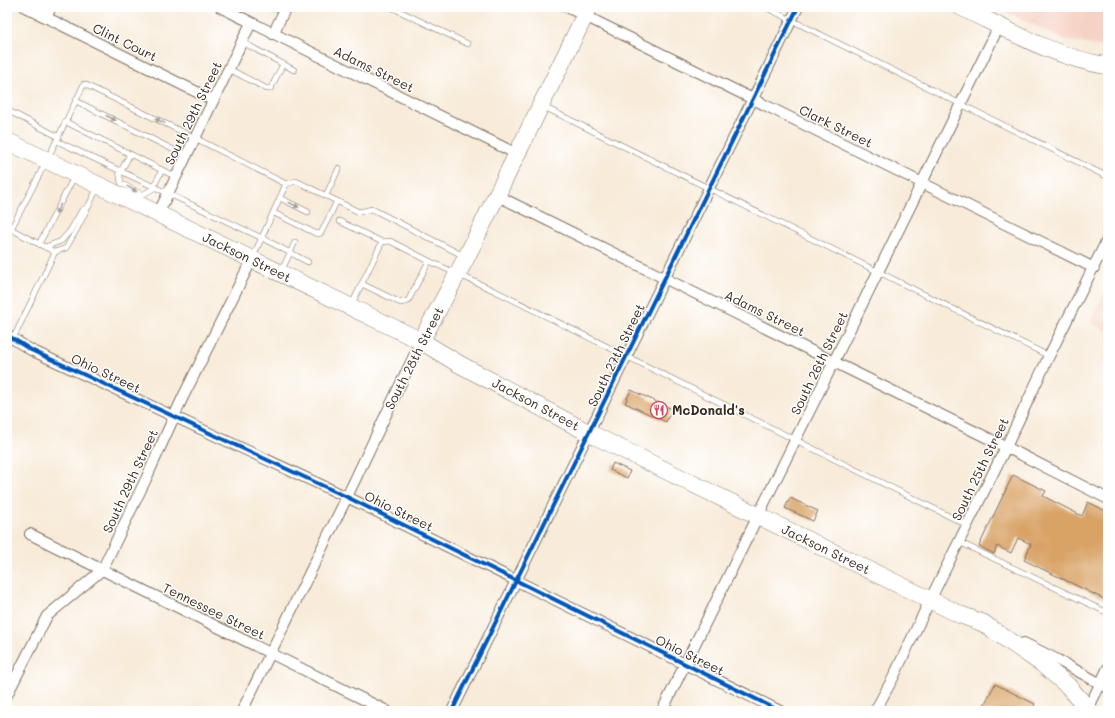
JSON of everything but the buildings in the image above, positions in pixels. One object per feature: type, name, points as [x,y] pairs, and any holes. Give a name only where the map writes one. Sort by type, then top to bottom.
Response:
[{"type":"main road","points":[[961,7],[1051,50],[1091,64],[1108,66]]},
{"type":"main road","name":"South 28th Street","points":[[421,341],[466,257],[587,12]]},
{"type":"main road","name":"Jackson Street","points":[[7,141],[421,341],[459,364],[589,432],[960,615],[983,623]]},
{"type":"main road","points":[[983,623],[1040,663],[1068,686],[1088,710]]},
{"type":"street","name":"Clint Court","points":[[25,7],[213,100]]},
{"type":"street","points":[[46,18],[51,7]]},
{"type":"street","name":"Adams Street","points":[[220,7],[517,154]]},
{"type":"street","points":[[273,34],[286,7]]},
{"type":"street","name":"Clark Street","points":[[567,7],[587,12],[753,99],[1094,268]]},
{"type":"street","name":"South 27th Street","points":[[452,711],[798,7]]},
{"type":"street","name":"South 29th Street","points":[[158,214],[252,23]]},
{"type":"street","name":"South 26th Street","points":[[662,711],[999,26]]},
{"type":"street","name":"Adams Street","points":[[496,195],[1108,499]]},
{"type":"street","name":"South 25th Street","points":[[875,711],[893,678],[1049,356],[1108,238]]},
{"type":"street","name":"South 29th Street","points":[[7,695],[47,616],[102,570],[146,479],[174,416],[252,259]]},
{"type":"street","name":"Ohio Street","points":[[10,337],[31,350],[347,496],[780,711]]},
{"type":"street","name":"South 28th Street","points":[[242,711],[421,341]]},
{"type":"street","name":"Tennessee Street","points":[[30,534],[387,711]]},
{"type":"street","name":"Jackson Street","points":[[983,623],[1056,659],[1104,686]]},
{"type":"street","points":[[1088,710],[1104,686],[1108,668]]},
{"type":"lane","points":[[391,7],[468,44]]},
{"type":"lane","points":[[765,7],[1108,177]]},
{"type":"lane","points":[[242,42],[294,70]]},
{"type":"lane","points":[[229,69],[267,89],[271,88],[283,64]]},
{"type":"lane","points":[[55,252],[11,229],[58,139],[84,84],[286,184],[296,181],[359,212],[372,209],[466,257]]},
{"type":"lane","points":[[76,101],[186,156]]},
{"type":"lane","points":[[541,105],[1049,356]]},
{"type":"lane","points":[[7,110],[58,139],[120,170],[134,175],[155,187],[262,238],[308,262]]},
{"type":"lane","points":[[66,122],[130,154],[140,162],[176,177]]},
{"type":"lane","points":[[130,154],[120,170],[121,183],[142,195],[155,187],[162,170]]},
{"type":"lane","points":[[326,195],[339,168]]},
{"type":"lane","points":[[39,244],[75,174]]},
{"type":"lane","points":[[252,259],[286,184]]},
{"type":"lane","points":[[10,337],[55,252],[66,248],[99,185]]},
{"type":"lane","points":[[280,198],[308,212]]},
{"type":"lane","points":[[274,213],[302,230],[317,234],[321,233],[324,221],[337,201]]},
{"type":"lane","points":[[45,247],[61,242],[70,231],[82,210],[89,206]]},
{"type":"lane","points":[[339,221],[382,242],[390,241],[429,261],[457,273],[967,524]]},
{"type":"lane","points":[[281,273],[295,242]]},
{"type":"lane","points":[[351,307],[382,242]]},
{"type":"lane","points":[[362,284],[401,303],[408,301],[429,261]]},
{"type":"lane","points":[[959,542],[1108,613]]},
{"type":"shaded area","points":[[996,7],[1108,7],[1108,48],[1065,40]]},
{"type":"shaded area","points":[[1108,285],[1108,332],[1090,323]]},
{"type":"cycle path","points":[[452,711],[798,7]]},
{"type":"cycle path","points":[[7,335],[31,350],[347,497],[780,711]]},
{"type":"place","name":"McDonald's","points":[[659,410]]}]
